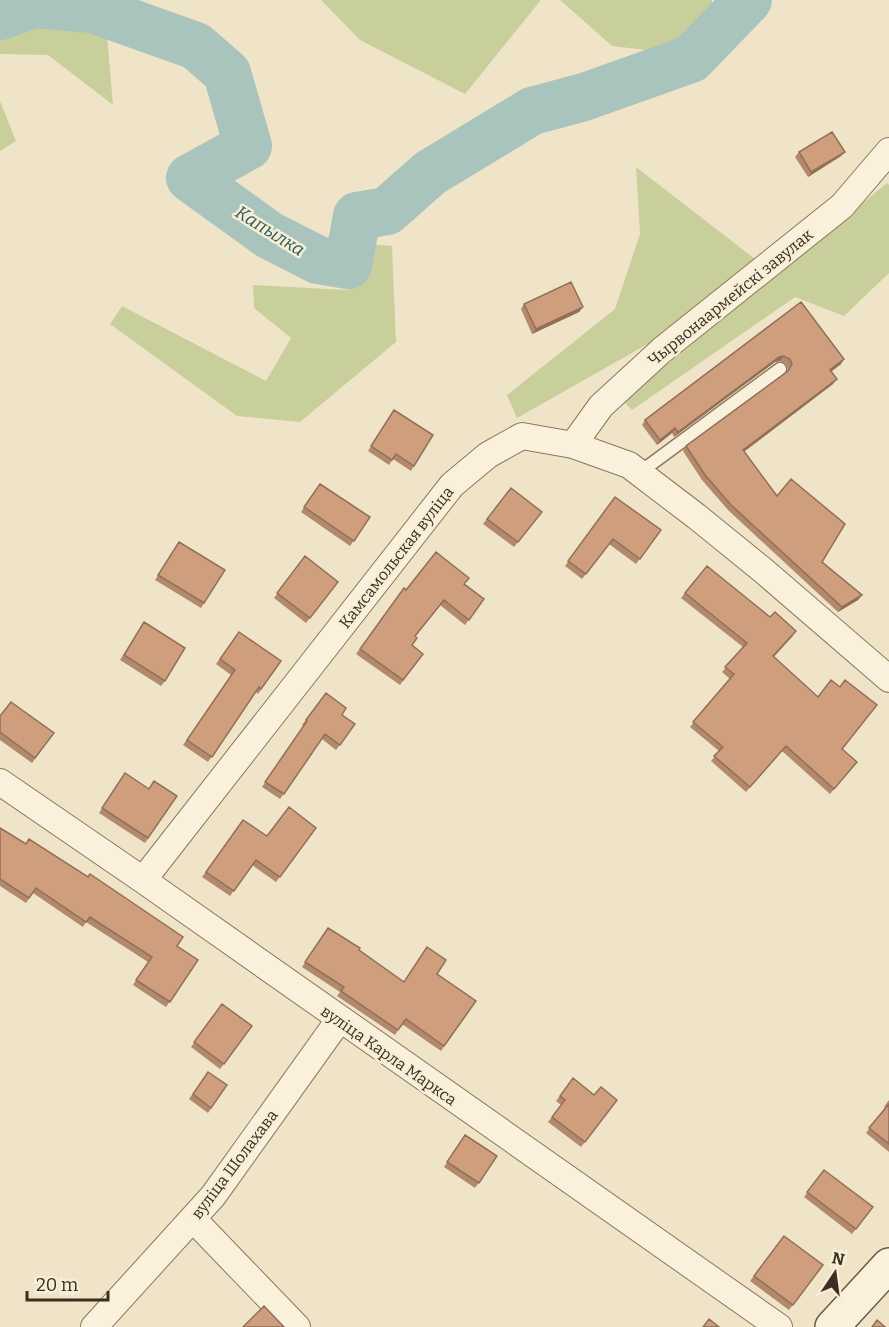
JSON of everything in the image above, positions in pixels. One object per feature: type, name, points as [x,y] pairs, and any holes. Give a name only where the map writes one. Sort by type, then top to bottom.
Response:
[{"type":"street","name":"Чырвонаармейскі завулак","points":[[573,445],[601,406],[662,350],[842,206],[889,151]]},
{"type":"street","name":"Камсамольская вуліца","points":[[143,880],[452,485],[488,455],[522,436],[573,445],[629,465],[765,572],[889,680]]},
{"type":"street","name":"вуліца Карла Маркса","points":[[0,782],[779,1327]]},
{"type":"street","name":"вуліца Шолахава","points":[[94,1327],[213,1196],[339,1020]]},
{"type":"street","points":[[193,1219],[297,1327]]},
{"type":"street","points":[[832,1327],[889,1264]]},
{"type":"lane","points":[[639,473],[780,369]]},
{"type":"green space","points":[[0,0],[104,0],[113,105],[48,55],[0,54]]},
{"type":"green space","points":[[321,0],[541,0],[465,94],[360,40]]},
{"type":"green space","points":[[560,0],[712,0],[712,6],[671,53],[612,46]]},
{"type":"green space","points":[[0,101],[16,141],[0,151]]},
{"type":"green space","points":[[636,167],[755,259],[669,332],[517,418],[507,395],[615,309],[640,234]]},
{"type":"green space","points":[[887,183],[889,185],[889,273],[844,316],[795,297],[632,410],[623,401]]},
{"type":"green space","points":[[370,244],[392,246],[396,342],[300,422],[237,416],[110,324],[122,306],[266,381],[291,338],[254,308],[253,285],[347,290]]},
{"type":"building","points":[[832,132],[845,152],[811,172],[799,152]]},
{"type":"building","points":[[571,282],[583,307],[536,329],[524,304]]},
{"type":"building","points":[[801,302],[844,359],[830,370],[837,379],[743,450],[777,496],[791,479],[845,524],[822,562],[862,595],[842,607],[731,505],[705,475],[686,446],[788,371],[792,364],[790,359],[779,357],[678,432],[675,428],[660,440],[645,420]]},
{"type":"building","points":[[394,410],[433,435],[414,466],[396,454],[392,460],[371,446]]},
{"type":"building","points":[[320,484],[370,517],[354,541],[304,507]]},
{"type":"building","points":[[511,488],[542,512],[518,542],[487,519]]},
{"type":"building","points":[[615,497],[661,530],[640,559],[613,539],[586,574],[568,561]]},
{"type":"building","points":[[179,542],[225,570],[204,603],[158,575]]},
{"type":"building","points":[[436,552],[469,578],[464,584],[484,599],[469,620],[444,600],[415,636],[417,638],[412,645],[423,654],[403,680],[360,649],[404,588],[406,590]]},
{"type":"building","points":[[305,556],[338,582],[310,618],[277,593]]},
{"type":"building","points":[[707,566],[770,617],[775,612],[796,631],[773,656],[818,697],[831,680],[840,687],[845,680],[877,705],[842,749],[857,762],[834,789],[786,746],[750,787],[714,756],[723,747],[693,722],[734,674],[725,667],[747,643],[685,593]]},
{"type":"building","points":[[144,622],[185,648],[165,681],[124,655]]},
{"type":"building","points":[[239,632],[281,661],[261,689],[259,687],[212,757],[187,740],[235,670],[220,659]]},
{"type":"building","points":[[326,693],[346,708],[342,715],[355,724],[340,745],[325,734],[284,794],[265,782]]},
{"type":"building","points":[[11,702],[54,733],[35,758],[0,732],[0,716]]},
{"type":"building","points":[[125,773],[149,789],[154,781],[177,796],[148,838],[102,808]]},
{"type":"building","points":[[289,807],[316,828],[280,877],[256,860],[234,891],[206,872],[243,820],[267,836]]},
{"type":"building","points":[[0,828],[26,844],[29,839],[88,877],[90,874],[183,937],[177,946],[198,960],[170,1002],[136,980],[152,957],[90,917],[86,922],[36,888],[29,898],[0,879]]},
{"type":"building","points":[[328,928],[360,948],[359,950],[404,982],[427,947],[446,960],[437,974],[476,1001],[444,1046],[406,1019],[398,1030],[341,991],[344,987],[305,962]]},
{"type":"building","points":[[222,1004],[252,1026],[224,1064],[194,1042]]},
{"type":"building","points":[[208,1072],[227,1085],[211,1108],[193,1094]]},
{"type":"building","points":[[573,1078],[594,1095],[601,1087],[617,1100],[585,1142],[552,1117],[565,1100],[560,1096]]},
{"type":"building","points":[[889,1104],[889,1144],[869,1128]]},
{"type":"building","points":[[465,1135],[497,1156],[479,1183],[447,1162]]},
{"type":"building","points":[[824,1170],[873,1207],[856,1229],[807,1192]]},
{"type":"building","points":[[784,1236],[823,1265],[793,1305],[754,1276]]},
{"type":"building","points":[[264,1306],[284,1327],[243,1327]]},
{"type":"building","points":[[709,1319],[719,1327],[703,1327]]},
{"type":"building","points":[[877,1320],[885,1327],[872,1327]]},
{"type":"waterway","name":"Капылка","points":[[0,16],[34,4],[92,9],[196,46],[227,73],[248,146],[190,178],[269,235],[318,260],[348,265],[357,216],[387,211],[430,173],[532,111],[584,97],[691,59],[748,0]]}]
